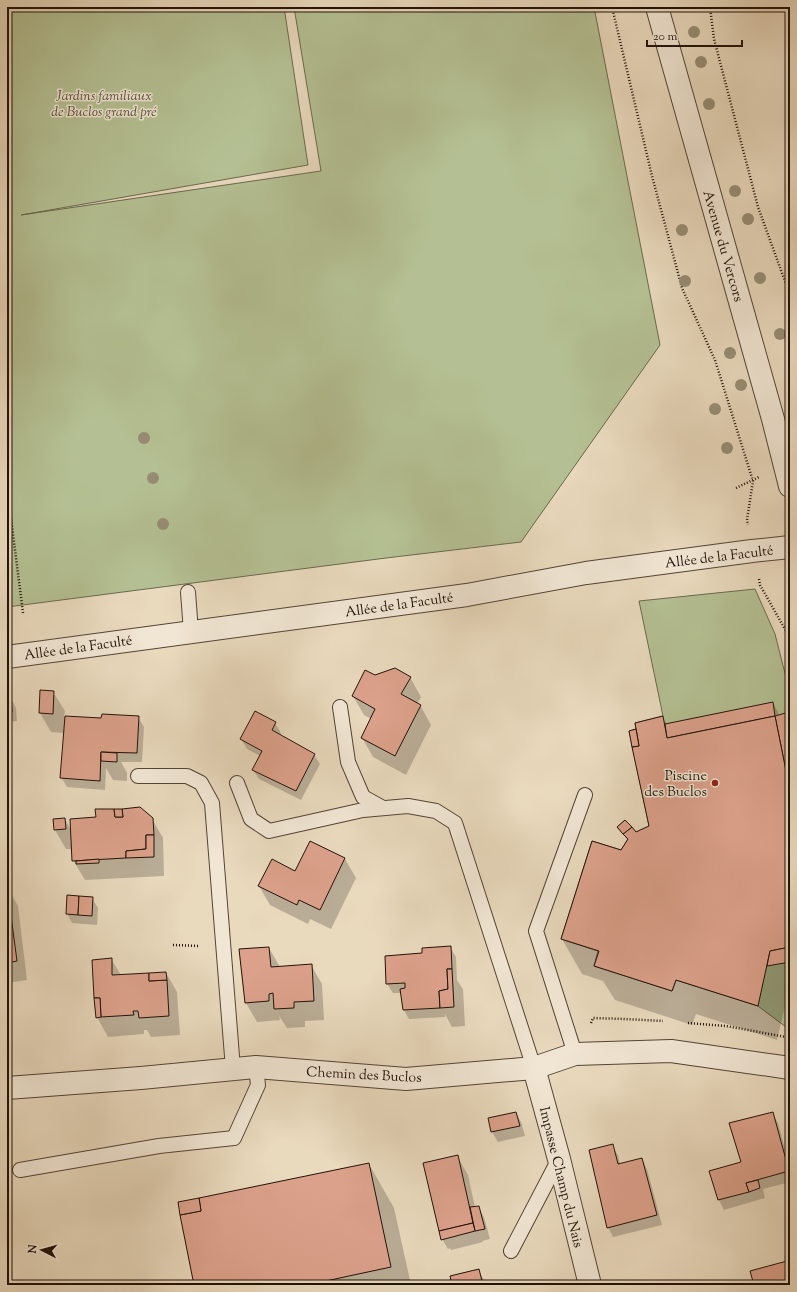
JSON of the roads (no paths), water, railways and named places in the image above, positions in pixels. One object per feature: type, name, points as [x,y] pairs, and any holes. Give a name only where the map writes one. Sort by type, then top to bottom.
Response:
[{"type":"street","name":"Avenue du Vercors","points":[[657,7],[771,411],[790,486]]},
{"type":"street","name":"Allée de la Faculté","points":[[7,657],[467,596],[586,573],[790,547]]},
{"type":"street","name":"Chemin des Buclos","points":[[7,1088],[141,1078],[256,1067],[406,1079],[534,1068],[575,1054],[671,1051],[790,1068]]},
{"type":"street","name":"Impasse Champ du Nais","points":[[534,1068],[559,1159],[590,1285]]},
{"type":"lane","points":[[188,592],[191,632]]},
{"type":"lane","points":[[340,707],[348,762],[364,797],[383,808]]},
{"type":"lane","points":[[138,776],[187,776],[201,783],[212,803],[233,1070]]},
{"type":"lane","points":[[237,783],[251,819],[269,831],[363,810],[408,806],[436,811],[455,823],[534,1068]]},
{"type":"lane","points":[[575,1054],[536,931],[585,795]]},
{"type":"lane","points":[[20,1170],[159,1146],[234,1138],[258,1085],[256,1067]]},
{"type":"lane","points":[[511,1251],[559,1159]]},
{"type":"place","name":"Piscine des Buclos","points":[[715,783]]},
{"type":"park label","name":"Jardins familiaux de Buclos grand pré","points":[[104,104]]}]
